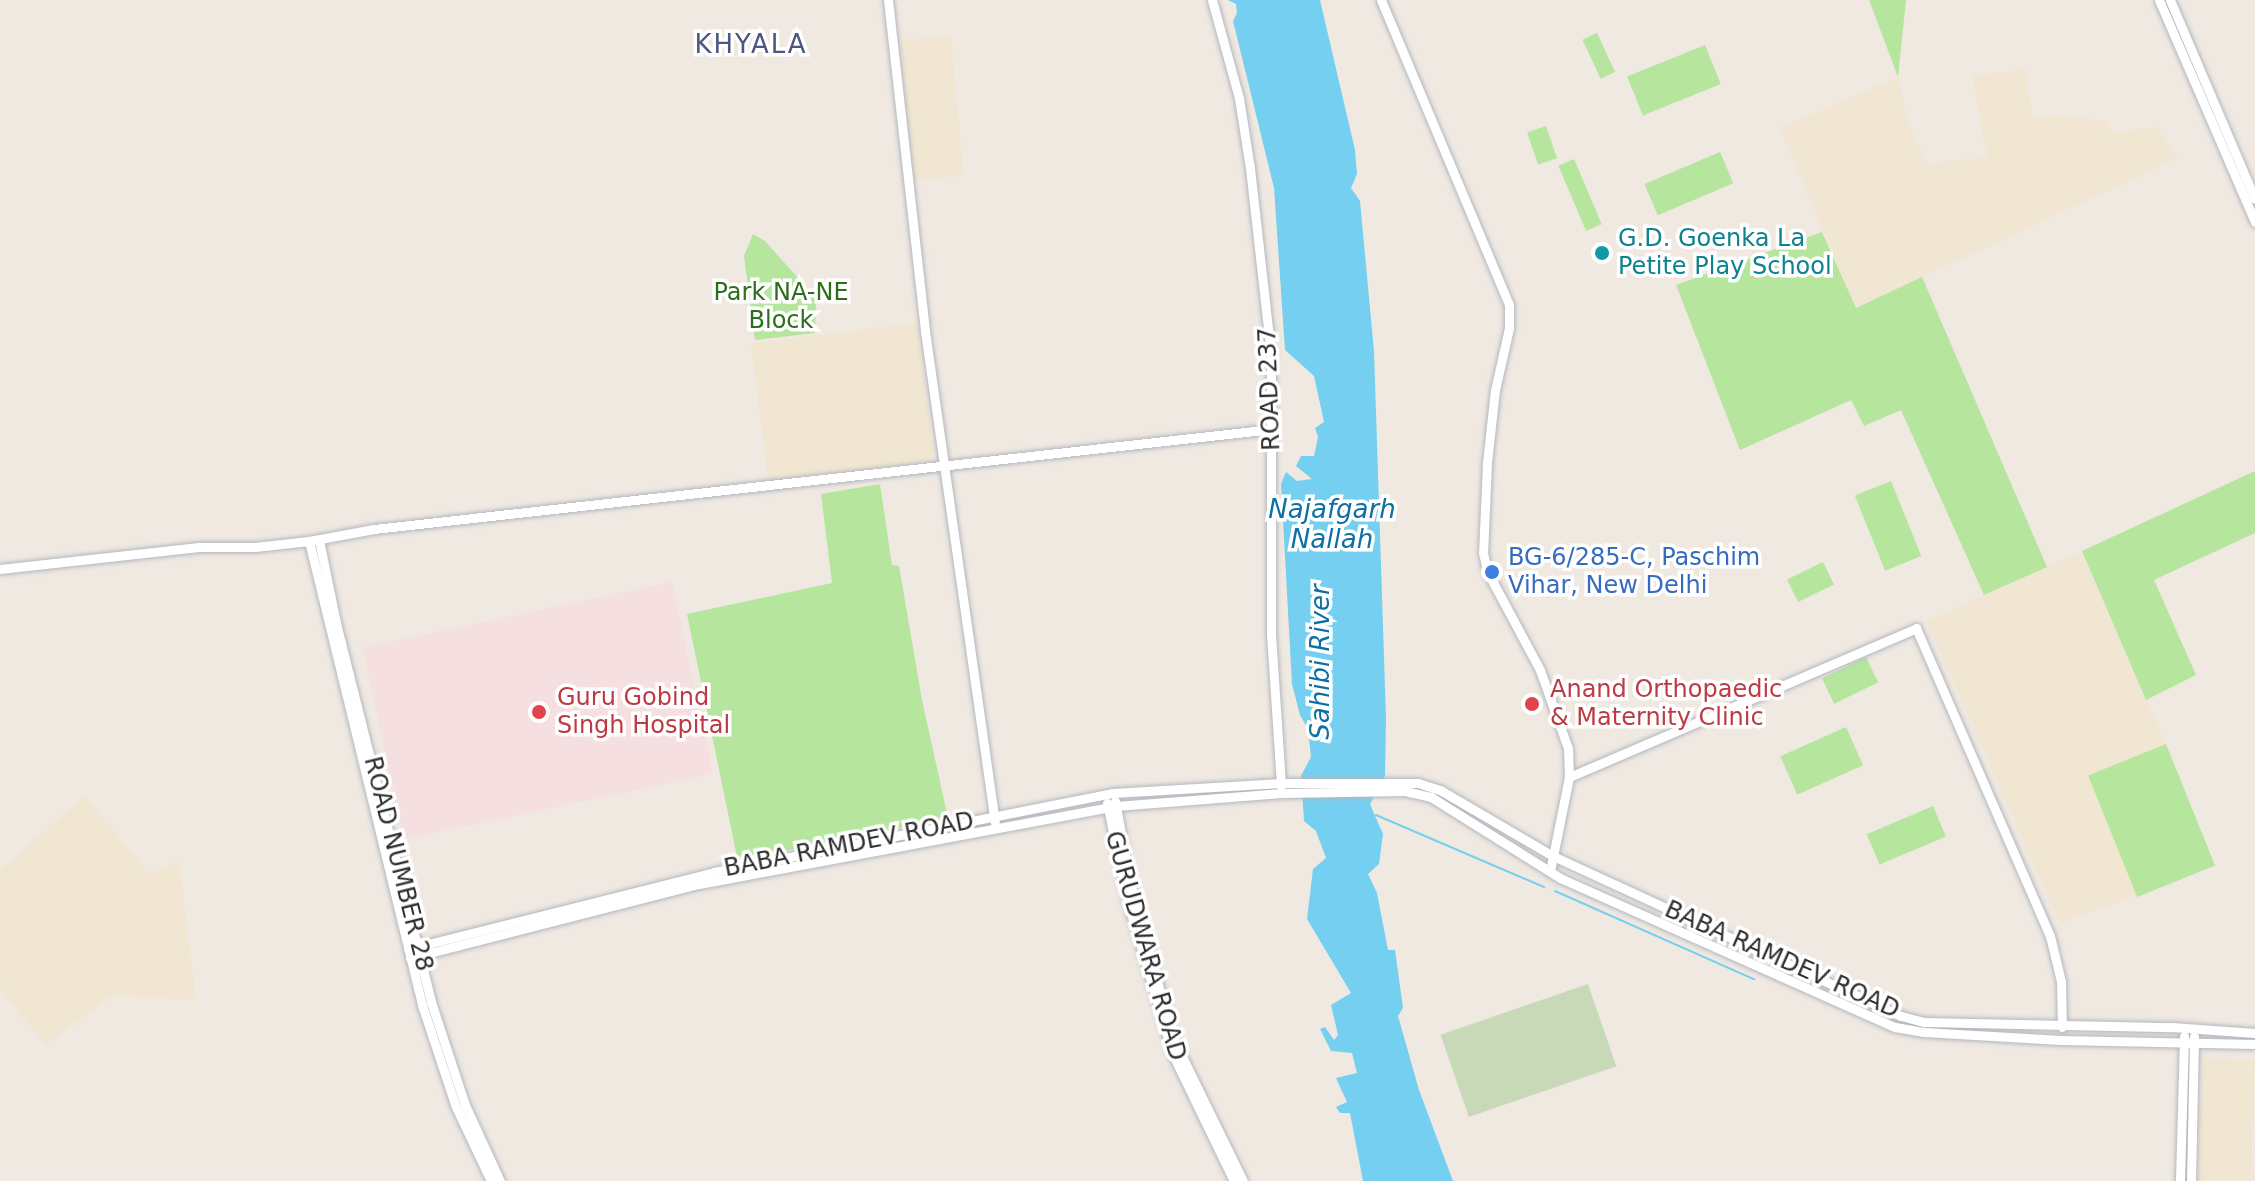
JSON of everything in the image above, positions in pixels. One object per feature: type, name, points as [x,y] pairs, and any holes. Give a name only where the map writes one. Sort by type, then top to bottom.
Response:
[{"type":"street","points":[[888,0],[924,322],[947,464],[995,822],[1281,788]]},
{"type":"street","name":"ROAD 237","points":[[1212,0],[1239,98],[1271,356],[1271,634],[1281,788]]},
{"type":"street","points":[[1381,0],[1509,305],[1509,328],[1496,382],[1488,448],[1483,553],[1488,573],[1540,670],[1568,748],[1569,777],[1550,871]]},
{"type":"street","points":[[2159,0],[2255,222]]},
{"type":"street","points":[[2170,0],[2255,199]]},
{"type":"street","points":[[0,569],[199,547],[255,547],[314,541],[374,529],[1272,429]]},
{"type":"street","name":"ROAD NUMBER 28","points":[[314,541],[413,952],[456,1107],[491,1181]]},
{"type":"street","points":[[1569,777],[1916,628],[2050,936],[2061,981],[2062,1027]]},
{"type":"street","name":"BABA RAMDEV ROAD","points":[[413,952],[597,899],[995,822],[1109,794],[1418,783],[1440,790],[1553,856],[1901,1016],[1924,1022],[2189,1028],[2255,1033]]},
{"type":"street","points":[[1386,786],[1431,797],[1550,871],[1895,1027],[1924,1032],[2061,1040],[2255,1044]]},
{"type":"street","name":"GURUDWARA ROAD","points":[[1109,794],[1172,1036],[1243,1181]]},
{"type":"street","name":"GURUDWARA ROAD","points":[[1112,806],[1128,903],[1167,1038],[1234,1181]]},
{"type":"street","name":"ROAD NUMBER 28","points":[[413,952],[465,1105],[500,1181]]},
{"type":"street","points":[[2189,1028],[2191,1181]]},
{"type":"street","points":[[2180,1181],[2189,1042]]},
{"type":"shaded area","points":[[951,36],[963,175],[912,180],[900,40]]},
{"type":"shaded area","points":[[2026,70],[2032,118],[2057,115],[2110,122],[2111,133],[2157,127],[2178,158],[1856,308],[1780,128],[1898,77],[1908,121],[1926,164],[1987,157],[1972,75]]},
{"type":"shaded area","points":[[917,323],[934,461],[768,481],[751,343]]},
{"type":"shaded area","points":[[2082,551],[2166,744],[2089,778],[2141,894],[2059,923],[1927,621]]},
{"type":"shaded area","name":"Guru Gobind Singh Hospital","points":[[672,582],[713,774],[404,839],[363,648]]},
{"type":"shaded area","points":[[85,796],[149,874],[179,860],[196,1000],[111,996],[46,1045],[0,989],[0,870]]},
{"type":"shaded area","points":[[2202,1058],[2255,1060],[2251,1181],[2198,1181]]},
{"type":"green space","points":[[1869,0],[1906,0],[1898,77]]},
{"type":"green space","points":[[1597,33],[1615,72],[1601,79],[1582,40]]},
{"type":"green space","points":[[1705,45],[1721,84],[1643,115],[1627,76]]},
{"type":"green space","points":[[1546,126],[1557,158],[1538,165],[1527,133]]},
{"type":"green space","points":[[1720,152],[1733,183],[1658,215],[1645,184]]},
{"type":"green space","points":[[1574,159],[1602,224],[1586,231],[1558,166]]},
{"type":"green space","points":[[1822,232],[1856,308],[1922,277],[2047,567],[1984,595],[1901,410],[1864,426],[1851,400],[1740,450],[1676,285]]},
{"type":"green space","name":"Park NA-NE Block","points":[[753,234],[765,241],[816,298],[815,333],[755,340],[744,256]]},
{"type":"green space","points":[[2255,471],[2255,533],[2154,580],[2196,675],[2146,700],[2082,551]]},
{"type":"green space","points":[[1891,481],[1921,556],[1885,571],[1855,496]]},
{"type":"green space","points":[[880,484],[892,565],[899,566],[922,700],[948,818],[801,848],[737,857],[687,614],[832,583],[821,494]]},
{"type":"green space","points":[[1823,562],[1834,584],[1798,602],[1787,580]]},
{"type":"green space","points":[[1866,657],[1878,682],[1834,704],[1822,678]]},
{"type":"green space","points":[[1846,727],[1863,765],[1797,795],[1780,756]]},
{"type":"green space","points":[[2166,744],[2215,865],[2137,897],[2088,775]]},
{"type":"green space","points":[[1933,806],[1946,836],[1880,865],[1867,834]]},
{"type":"green space","points":[[1588,984],[1616,1066],[1469,1117],[1440,1035]]},
{"type":"water","name":"Najafgarh Nallah","points":[[1228,0],[1320,0],[1355,150],[1357,174],[1351,188],[1360,201],[1374,351],[1386,718],[1385,776],[1370,804],[1383,834],[1379,864],[1368,874],[1377,893],[1388,950],[1395,950],[1403,1008],[1398,1016],[1419,1090],[1453,1181],[1363,1181],[1350,1113],[1340,1113],[1336,1107],[1347,1102],[1336,1078],[1357,1073],[1352,1053],[1331,1051],[1320,1029],[1325,1027],[1334,1040],[1338,1035],[1331,1005],[1351,993],[1307,919],[1313,869],[1326,858],[1316,831],[1304,821],[1301,776],[1311,757],[1308,729],[1300,715],[1292,684],[1281,484],[1286,472],[1297,481],[1312,479],[1296,466],[1301,456],[1314,456],[1318,437],[1315,428],[1324,422],[1314,376],[1285,350],[1274,188],[1233,21],[1237,13],[1236,4]]},
{"type":"waterway","points":[[1376,815],[1544,887]]},
{"type":"waterway","points":[[1555,891],[1754,979]]},
{"type":"place","name":"G.D. Goenka La Petite Play School","points":[[1602,253]]},
{"type":"place","name":"BG-6/285-C, Paschim Vihar, New Delhi","points":[[1492,572]]},
{"type":"place","name":"Anand Orthopaedic & Maternity Clinic","points":[[1532,704]]},
{"type":"place","name":"Guru Gobind Singh Hospital","points":[[539,712]]},
{"type":"district","name":"KHYALA","points":[[751,45]]},
{"type":"water label","name":"Sahibi River","points":[[1321,662]]}]
